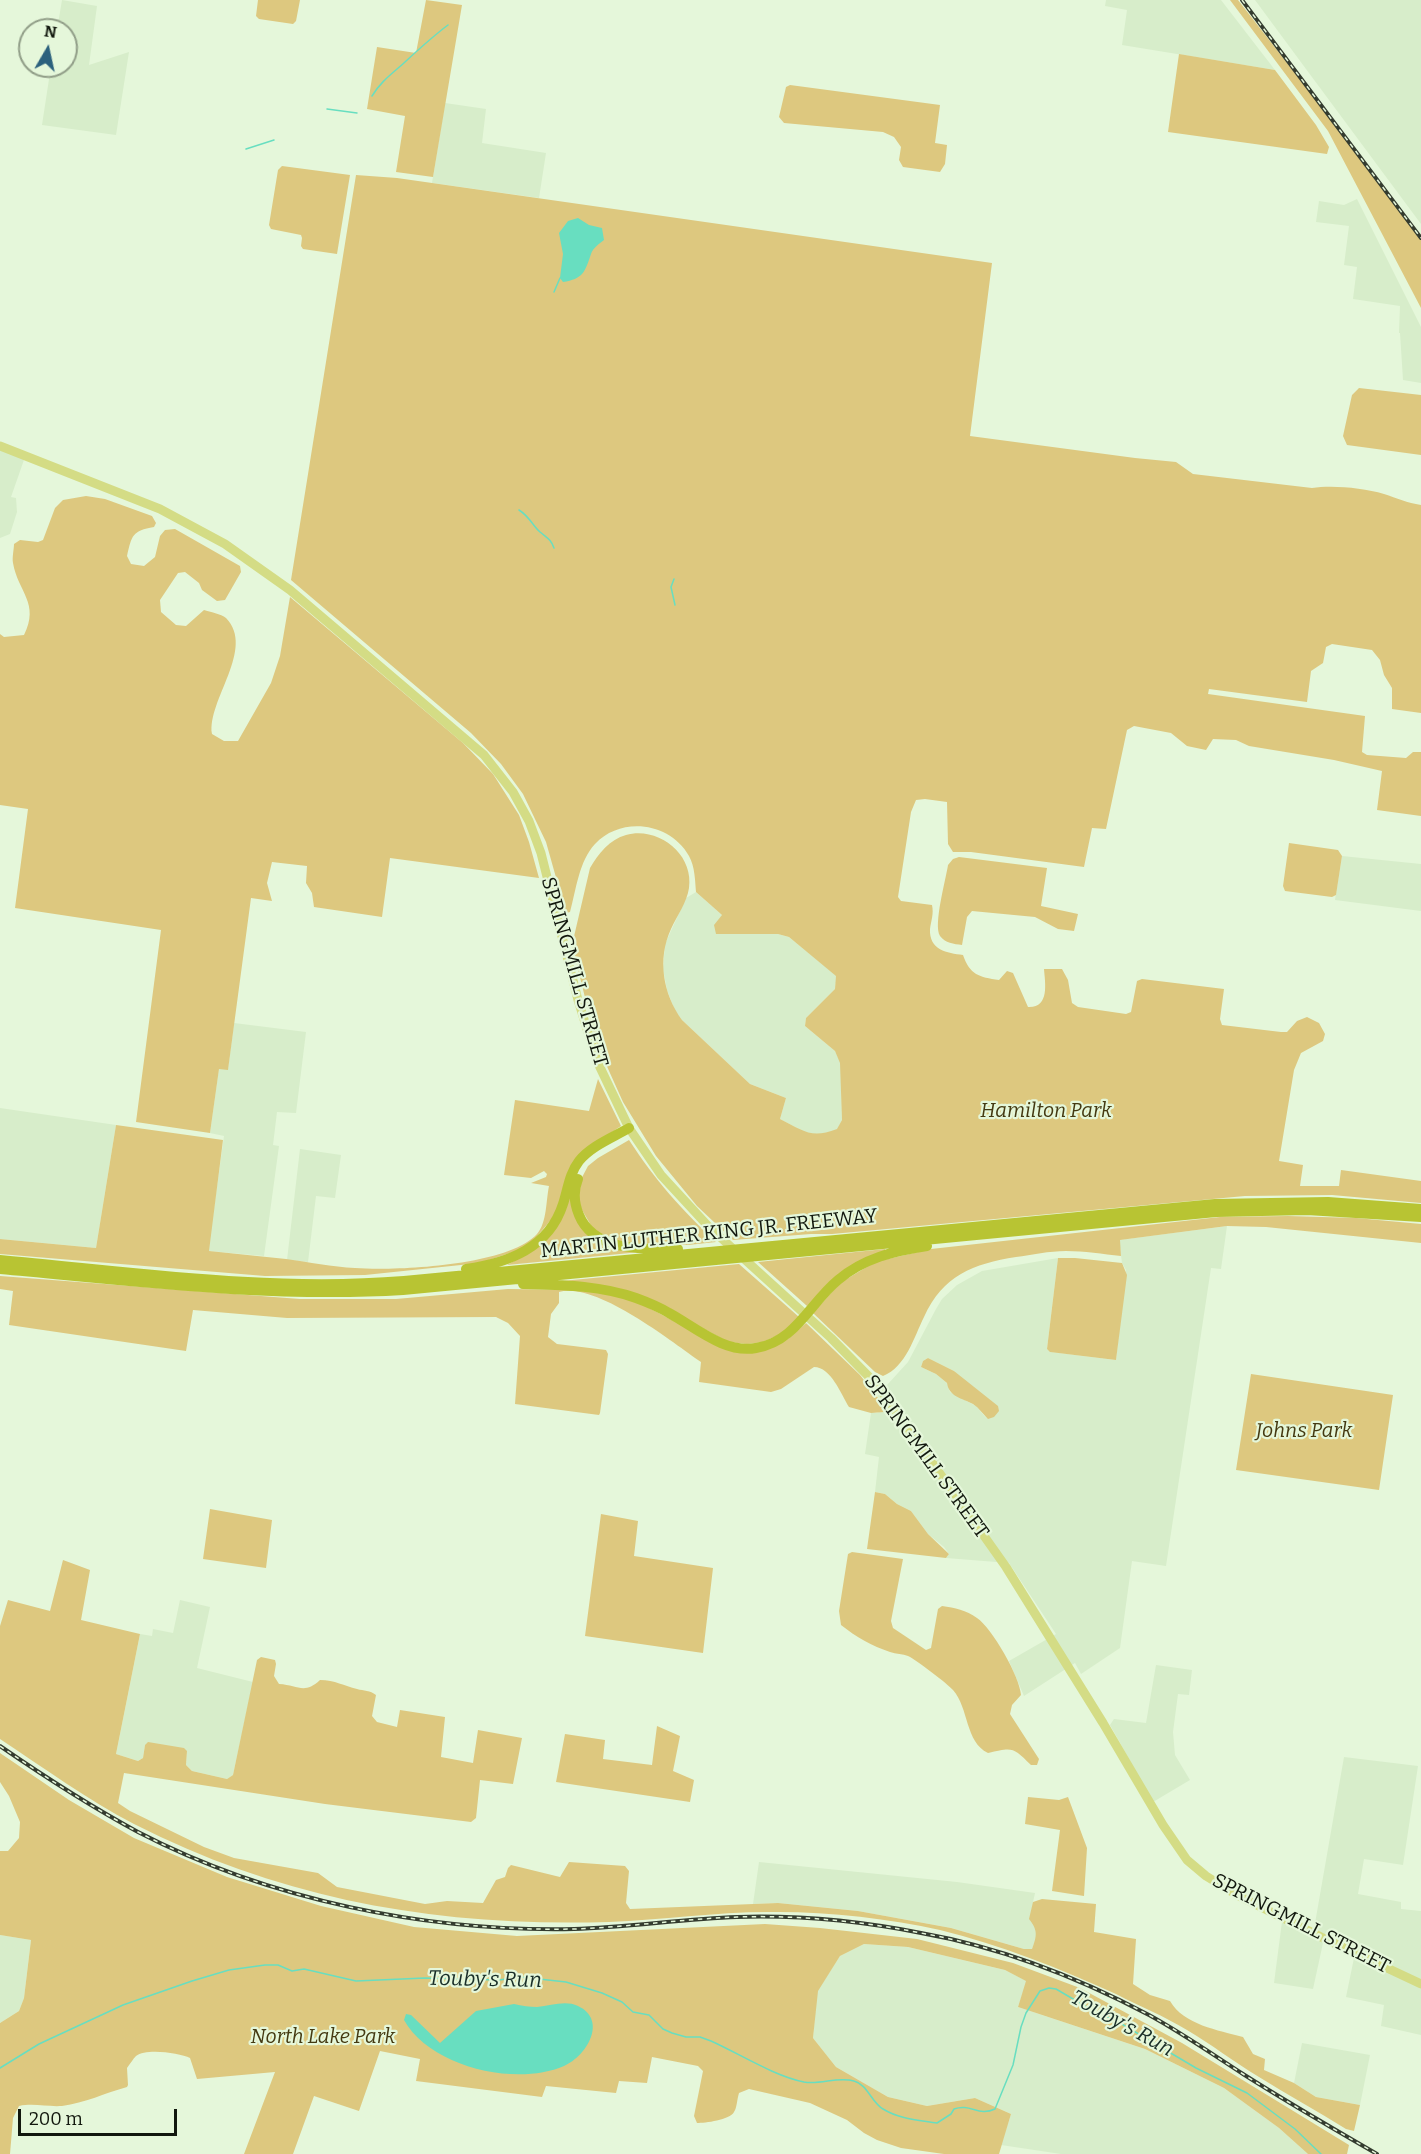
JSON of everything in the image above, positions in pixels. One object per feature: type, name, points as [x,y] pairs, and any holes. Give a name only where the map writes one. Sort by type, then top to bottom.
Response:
[{"type":"highway","points":[[630,1131],[582,1169],[574,1192],[580,1219],[593,1235],[618,1245],[701,1254]]},
{"type":"highway","points":[[270,1284],[292,1280],[382,1278],[455,1270],[493,1264],[517,1256],[533,1246],[553,1226],[563,1206],[572,1174],[580,1160],[593,1150],[630,1131]]},
{"type":"highway","name":"MARTIN LUTHER KING JR. FREEWAY","points":[[767,1248],[830,1240],[1226,1203],[1328,1202],[1421,1209]]},
{"type":"highway","name":"MARTIN LUTHER KING JR. FREEWAY","points":[[0,1260],[270,1284],[318,1285],[404,1281],[767,1248],[1239,1211],[1338,1211],[1421,1217]]},
{"type":"highway","points":[[374,1292],[397,1295],[519,1284],[599,1289],[623,1294],[651,1304],[724,1344],[741,1349],[752,1349],[774,1343],[788,1334],[838,1280],[856,1267],[886,1254],[926,1246],[1089,1228],[1147,1218]]},
{"type":"highway","name":"MARTIN LUTHER KING JR. FREEWAY","points":[[0,1269],[246,1290],[318,1293],[374,1292],[701,1254]]},
{"type":"main road","name":"SPRINGMILL STREET","points":[[0,446],[160,509],[225,544],[290,590],[484,755],[513,792],[536,838],[590,1043],[609,1090],[630,1131],[661,1174],[690,1208],[841,1348],[878,1386],[1006,1567],[1103,1723],[1167,1832],[1187,1860],[1206,1876],[1237,1895],[1421,1984]]},
{"type":"shaded area","points":[[62,0],[97,6],[89,65],[129,52],[116,135],[42,125],[49,78],[78,78],[78,18],[59,18]]},
{"type":"shaded area","points":[[1106,0],[1221,0],[1275,70],[1122,45],[1127,10],[1105,6]]},
{"type":"shaded area","points":[[1255,0],[1421,0],[1421,224],[1306,69]]},
{"type":"shaded area","points":[[445,103],[486,109],[482,143],[546,153],[539,198],[432,183]]},
{"type":"shaded area","points":[[1357,199],[1421,327],[1421,383],[1403,380],[1399,333],[1400,306],[1353,299],[1357,267],[1344,265],[1349,226],[1316,222],[1319,201],[1344,205]]},
{"type":"shaded area","points":[[0,448],[25,457],[11,497],[16,498],[17,512],[10,534],[0,538]]},
{"type":"shaded area","points":[[1342,856],[1421,864],[1421,911],[1335,900]]},
{"type":"shaded area","points":[[696,892],[722,915],[716,934],[778,934],[789,937],[837,976],[835,989],[806,1018],[805,1026],[835,1051],[841,1063],[842,1120],[838,1129],[823,1135],[808,1134],[780,1119],[786,1098],[750,1084],[675,1011],[667,990],[663,969],[665,944],[686,898]]},
{"type":"shaded area","points":[[234,1023],[306,1032],[296,1113],[277,1112],[273,1145],[279,1146],[264,1256],[208,1251],[224,1136],[210,1133],[219,1068],[228,1069]]},
{"type":"shaded area","points":[[0,1108],[116,1125],[96,1248],[0,1239]]},
{"type":"shaded area","points":[[300,1149],[341,1155],[335,1198],[316,1196],[308,1262],[287,1260]]},
{"type":"shaded area","points":[[1227,1226],[1221,1269],[1211,1268],[1166,1566],[1132,1561],[1120,1648],[1081,1674],[1075,1663],[1024,1696],[1009,1661],[1056,1634],[1009,1563],[946,1558],[949,1554],[944,1547],[928,1534],[911,1511],[897,1504],[885,1494],[875,1492],[879,1457],[865,1454],[871,1413],[877,1413],[886,1408],[877,1396],[908,1362],[942,1299],[957,1285],[982,1271],[1058,1258],[1047,1349],[1051,1352],[1116,1360],[1126,1270],[1122,1263],[1119,1240]],"holes":[[[928,1358],[954,1371],[987,1419],[976,1406],[950,1392],[947,1383],[936,1374],[921,1367],[923,1361]]]},
{"type":"shaded area","points":[[180,1600],[210,1607],[197,1668],[253,1682],[233,1775],[227,1779],[192,1771],[186,1765],[187,1751],[145,1745],[143,1758],[138,1761],[116,1754],[140,1634],[152,1636],[153,1629],[173,1633]]},
{"type":"shaded area","points":[[1156,1665],[1192,1670],[1189,1695],[1178,1694],[1173,1732],[1175,1755],[1190,1780],[1153,1802],[1110,1725],[1114,1719],[1146,1723]]},
{"type":"shaded area","points":[[1344,1757],[1418,1766],[1403,1865],[1364,1859],[1358,1894],[1401,1902],[1401,1909],[1421,1911],[1421,2035],[1381,2026],[1384,2005],[1346,1997],[1354,1958],[1323,1943],[1313,1989],[1274,1983],[1283,1914],[1314,1929]]},
{"type":"shaded area","points":[[759,1862],[957,1882],[1035,1893],[1033,1902],[1037,1937],[1032,1949],[1024,1949],[951,1928],[858,1911],[778,1903],[753,1904]]},
{"type":"shaded area","points":[[0,1935],[31,1940],[24,1998],[19,2011],[0,2023]]},
{"type":"shaded area","points":[[864,1944],[908,1947],[1005,1970],[1027,1981],[1018,2007],[1145,2049],[1224,2088],[1279,2128],[1308,2154],[1061,2154],[1001,2145],[1011,2114],[975,2098],[927,2106],[888,2097],[836,2067],[813,2038],[817,1991],[840,1956]]},
{"type":"shaded area","points":[[1302,2043],[1370,2055],[1360,2105],[1316,2097],[1294,2083]]},
{"type":"green space","points":[[258,0],[300,0],[296,21],[293,24],[259,19],[256,16]]},
{"type":"green space","points":[[426,0],[462,5],[433,177],[396,172],[405,116],[367,109],[377,47],[416,53]]},
{"type":"green space","points":[[1230,0],[1238,0],[1344,136],[1421,240],[1421,308],[1328,131]]},
{"type":"green space","points":[[1179,54],[1275,70],[1316,125],[1329,147],[1327,154],[1168,132]]},
{"type":"green space","points":[[790,85],[940,105],[935,143],[947,145],[945,164],[940,172],[903,167],[899,160],[901,147],[894,137],[883,132],[784,123],[779,117],[786,87]]},
{"type":"green space","points":[[282,166],[350,175],[337,254],[303,249],[301,235],[271,229],[269,225],[278,170]]},
{"type":"green space","name":"Hamilton Park","points":[[356,175],[397,178],[992,263],[970,436],[1176,462],[1193,474],[1312,488],[1358,489],[1421,505],[1421,713],[1392,709],[1392,688],[1384,675],[1380,660],[1372,650],[1332,644],[1326,647],[1323,663],[1311,671],[1307,702],[1209,689],[1208,694],[1365,716],[1362,752],[1367,755],[1406,758],[1413,752],[1421,752],[1421,816],[1377,810],[1382,771],[1334,760],[1249,746],[1236,740],[1213,739],[1206,750],[1187,746],[1171,733],[1134,726],[1127,730],[1106,829],[1092,828],[1084,867],[971,852],[953,852],[948,844],[947,802],[916,800],[911,812],[898,897],[901,901],[932,905],[930,936],[932,942],[940,949],[963,955],[969,967],[976,974],[999,980],[1007,971],[1013,973],[1028,1007],[1035,1006],[1043,999],[1045,994],[1044,969],[1062,969],[1068,980],[1072,1003],[1078,1007],[1126,1014],[1131,1012],[1137,981],[1142,979],[1224,989],[1220,1019],[1222,1025],[1287,1032],[1297,1021],[1307,1017],[1319,1023],[1325,1034],[1323,1041],[1301,1053],[1294,1070],[1279,1161],[1303,1165],[1300,1186],[1339,1186],[1341,1170],[1421,1181],[1421,1203],[1332,1195],[1245,1196],[832,1234],[733,1240],[697,1206],[656,1156],[623,1102],[596,1042],[572,945],[590,868],[605,848],[615,840],[638,833],[661,839],[680,854],[686,864],[689,888],[667,940],[663,964],[666,988],[675,1010],[682,1020],[750,1084],[786,1098],[780,1119],[814,1133],[837,1129],[842,1120],[840,1063],[835,1051],[805,1026],[806,1018],[835,989],[836,976],[789,937],[778,934],[716,934],[714,925],[722,915],[696,892],[694,869],[681,845],[658,830],[645,827],[618,829],[595,844],[585,859],[570,912],[566,913],[546,842],[523,794],[501,764],[471,733],[291,580]]},
{"type":"green space","points":[[1359,388],[1421,395],[1421,455],[1347,445],[1343,436],[1352,395]]},
{"type":"green space","points":[[86,496],[105,499],[152,516],[156,523],[154,527],[137,532],[132,539],[127,556],[131,564],[144,566],[155,557],[160,536],[165,530],[175,529],[240,566],[241,572],[225,600],[217,601],[202,590],[199,583],[185,572],[178,573],[160,600],[161,612],[176,625],[186,626],[204,610],[226,618],[234,630],[236,644],[233,659],[216,706],[212,721],[212,734],[224,741],[238,741],[271,683],[280,656],[290,597],[463,743],[493,774],[519,815],[539,878],[390,858],[382,917],[314,907],[312,893],[306,883],[307,866],[272,862],[267,883],[272,901],[251,898],[228,1070],[219,1069],[210,1133],[136,1122],[161,930],[15,908],[28,809],[0,805],[0,634],[4,637],[24,635],[30,614],[13,563],[14,544],[20,540],[38,542],[43,540],[55,508],[63,500]]},
{"type":"green space","points":[[1289,843],[1338,850],[1342,856],[1336,895],[1332,897],[1285,891],[1283,886]]},
{"type":"green space","points":[[959,857],[1047,868],[1041,906],[1078,914],[1074,931],[1058,929],[1035,917],[972,911],[967,917],[962,945],[944,940],[938,930],[941,902],[948,865],[953,859]]},
{"type":"green space","points":[[598,1079],[621,1126],[588,1148],[555,1215],[528,1247],[480,1263],[365,1275],[265,1276],[0,1254],[0,1239],[96,1248],[116,1125],[223,1140],[209,1251],[338,1267],[373,1269],[451,1264],[502,1253],[523,1245],[537,1234],[544,1218],[549,1186],[531,1183],[546,1177],[547,1174],[544,1171],[531,1178],[504,1175],[515,1100],[589,1111]]},
{"type":"green space","points":[[629,1140],[669,1194],[716,1242],[688,1245],[624,1243],[596,1234],[578,1203],[579,1183],[588,1166]]},
{"type":"green space","points":[[569,1193],[578,1223],[640,1252],[507,1265],[532,1251]]},
{"type":"green space","points":[[1220,1217],[1356,1218],[1421,1224],[1421,1243],[1266,1227],[1227,1226],[1120,1240],[1121,1256],[1060,1251],[986,1263],[961,1274],[940,1291],[903,1359],[891,1372],[883,1376],[875,1372],[813,1313],[840,1283],[875,1262],[931,1249]]},
{"type":"green space","points":[[885,1249],[885,1252],[807,1306],[758,1262]]},
{"type":"green space","points":[[1058,1258],[1122,1263],[1127,1275],[1116,1360],[1050,1352],[1047,1349]]},
{"type":"green space","points":[[739,1264],[799,1317],[783,1333],[756,1345],[728,1342],[666,1308],[562,1281]]},
{"type":"green space","points":[[0,1276],[300,1299],[396,1299],[508,1289],[587,1290],[636,1301],[723,1347],[788,1339],[806,1323],[860,1375],[886,1408],[884,1412],[871,1413],[849,1407],[826,1371],[814,1367],[781,1389],[771,1392],[699,1382],[701,1362],[633,1315],[593,1296],[575,1291],[559,1292],[559,1303],[551,1314],[548,1337],[557,1344],[606,1350],[608,1354],[599,1415],[515,1404],[520,1336],[508,1323],[496,1317],[287,1318],[193,1310],[186,1351],[9,1325],[13,1291],[0,1289]]},
{"type":"green space","points":[[928,1358],[954,1371],[998,1406],[999,1411],[994,1417],[988,1419],[973,1404],[953,1394],[947,1383],[936,1374],[921,1367],[923,1361]]},
{"type":"green space","name":"Johns Park","points":[[1251,1374],[1393,1395],[1379,1490],[1236,1470]]},
{"type":"green space","points":[[875,1492],[885,1494],[897,1504],[911,1511],[928,1534],[949,1554],[946,1558],[867,1549]]},
{"type":"green space","points":[[210,1509],[272,1520],[266,1568],[203,1559]]},
{"type":"green space","points":[[601,1514],[638,1521],[634,1556],[713,1568],[703,1653],[585,1636]]},
{"type":"green space","points":[[852,1552],[903,1559],[891,1621],[893,1628],[926,1650],[931,1648],[938,1609],[942,1606],[965,1611],[983,1623],[997,1642],[1016,1677],[1021,1695],[1012,1705],[1010,1714],[1039,1759],[1037,1765],[1031,1765],[1012,1750],[988,1753],[981,1748],[971,1733],[958,1697],[950,1687],[912,1658],[871,1644],[841,1625],[839,1611],[848,1554]]},
{"type":"green space","points":[[63,1560],[90,1570],[81,1620],[140,1634],[116,1754],[138,1761],[143,1758],[145,1745],[148,1742],[184,1748],[187,1751],[186,1765],[192,1771],[227,1779],[233,1775],[257,1660],[261,1657],[275,1660],[274,1676],[279,1684],[305,1688],[320,1680],[325,1680],[374,1693],[376,1695],[372,1716],[377,1722],[397,1727],[400,1710],[445,1717],[441,1757],[473,1763],[478,1730],[522,1738],[513,1784],[480,1780],[476,1818],[471,1822],[325,1804],[124,1773],[118,1803],[204,1847],[234,1858],[318,1873],[337,1887],[425,1904],[447,1901],[483,1903],[496,1880],[505,1877],[511,1865],[560,1877],[569,1862],[625,1866],[629,1871],[626,1903],[630,1909],[778,1903],[858,1911],[951,1928],[1024,1949],[1032,1949],[1036,1937],[1029,1919],[1033,1902],[1042,1899],[1096,1904],[1094,1932],[1136,1939],[1133,1984],[1150,1995],[1170,2001],[1184,2016],[1193,2021],[1243,2037],[1253,2054],[1265,2059],[1264,2070],[1294,2083],[1316,2097],[1360,2105],[1354,2131],[1346,2129],[1270,2084],[1196,2035],[1116,1994],[1030,1958],[940,1930],[854,1916],[789,1912],[728,1913],[609,1922],[485,1920],[365,1904],[248,1873],[191,1851],[117,1815],[0,1739],[0,1626],[8,1600],[50,1611]]},
{"type":"green space","points":[[657,1726],[680,1736],[673,1771],[694,1780],[690,1802],[556,1782],[565,1734],[605,1740],[603,1759],[652,1765]]},
{"type":"green space","name":"North Lake Park","points":[[0,1753],[69,1800],[134,1838],[227,1877],[321,1906],[414,1927],[517,1936],[765,1924],[917,1939],[1013,1963],[1080,1988],[1182,2043],[1349,2145],[1347,2154],[1308,2154],[1279,2128],[1224,2088],[1145,2049],[1018,2007],[1026,1981],[1005,1970],[908,1947],[864,1944],[840,1956],[818,1991],[813,2038],[836,2067],[888,2097],[927,2106],[975,2098],[1011,2114],[999,2154],[944,2154],[901,2148],[877,2140],[847,2120],[810,2103],[749,2089],[739,2093],[732,2115],[697,2123],[694,2116],[703,2071],[698,2066],[652,2057],[647,2083],[619,2081],[616,2093],[546,2086],[542,2097],[416,2081],[420,2059],[380,2051],[359,2111],[314,2096],[293,2154],[244,2154],[275,2072],[197,2079],[190,2058],[179,2054],[147,2052],[136,2056],[127,2068],[127,2087],[70,2105],[19,2106],[13,2118],[10,2154],[0,2154],[0,2023],[19,2011],[24,1998],[31,1940],[0,1935],[0,1851],[8,1851],[19,1838],[20,1822],[0,1782]]},
{"type":"green space","points":[[1028,1797],[1059,1800],[1068,1797],[1087,1848],[1084,1896],[1052,1891],[1060,1830],[1025,1824]]},
{"type":"water","points":[[578,218],[589,225],[602,228],[604,240],[593,250],[582,274],[575,279],[563,282],[560,278],[563,254],[559,233],[568,221]]},
{"type":"water","points":[[563,2003],[578,2006],[587,2012],[592,2020],[591,2038],[580,2054],[564,2066],[544,2072],[499,2073],[453,2061],[433,2050],[416,2036],[404,2020],[406,2014],[411,2015],[440,2043],[476,2011],[514,2004],[534,2007]]},
{"type":"waterway","points":[[372,96],[387,78],[448,25]]},
{"type":"waterway","points":[[327,109],[357,113]]},
{"type":"waterway","points":[[246,149],[274,140]]},
{"type":"waterway","points":[[554,292],[560,278]]},
{"type":"waterway","points":[[519,510],[550,541],[554,548]]},
{"type":"waterway","points":[[674,579],[671,587],[675,605]]},
{"type":"waterway","name":"Touby's Run","points":[[0,2068],[39,2044],[123,2005],[229,1970],[278,1965],[292,1971],[304,1969],[356,1981],[425,1978],[499,1980],[521,1977],[566,1982],[602,1993],[622,2002],[633,2012],[649,2015],[663,2029],[686,2037],[700,2037],[711,2041],[769,2070],[793,2079],[810,2083],[842,2079],[854,2081],[859,2083],[879,2106],[889,2112],[909,2119],[937,2123],[951,2114],[954,2109],[965,2108],[984,2112],[995,2109],[1013,2065],[1026,2013],[1040,1991],[1049,1988],[1056,1989],[1097,2013],[1115,2020],[1196,2068],[1247,2093],[1295,2129],[1321,2154]]},
{"type":"railway","points":[[1242,0],[1421,238]]},
{"type":"railway","points":[[0,1746],[103,1812],[188,1856],[241,1876],[350,1907],[406,1918],[462,1925],[518,1928],[595,1928],[737,1917],[806,1918],[898,1929],[951,1939],[1009,1955],[1067,1976],[1149,2015],[1276,2095],[1377,2154]]}]
